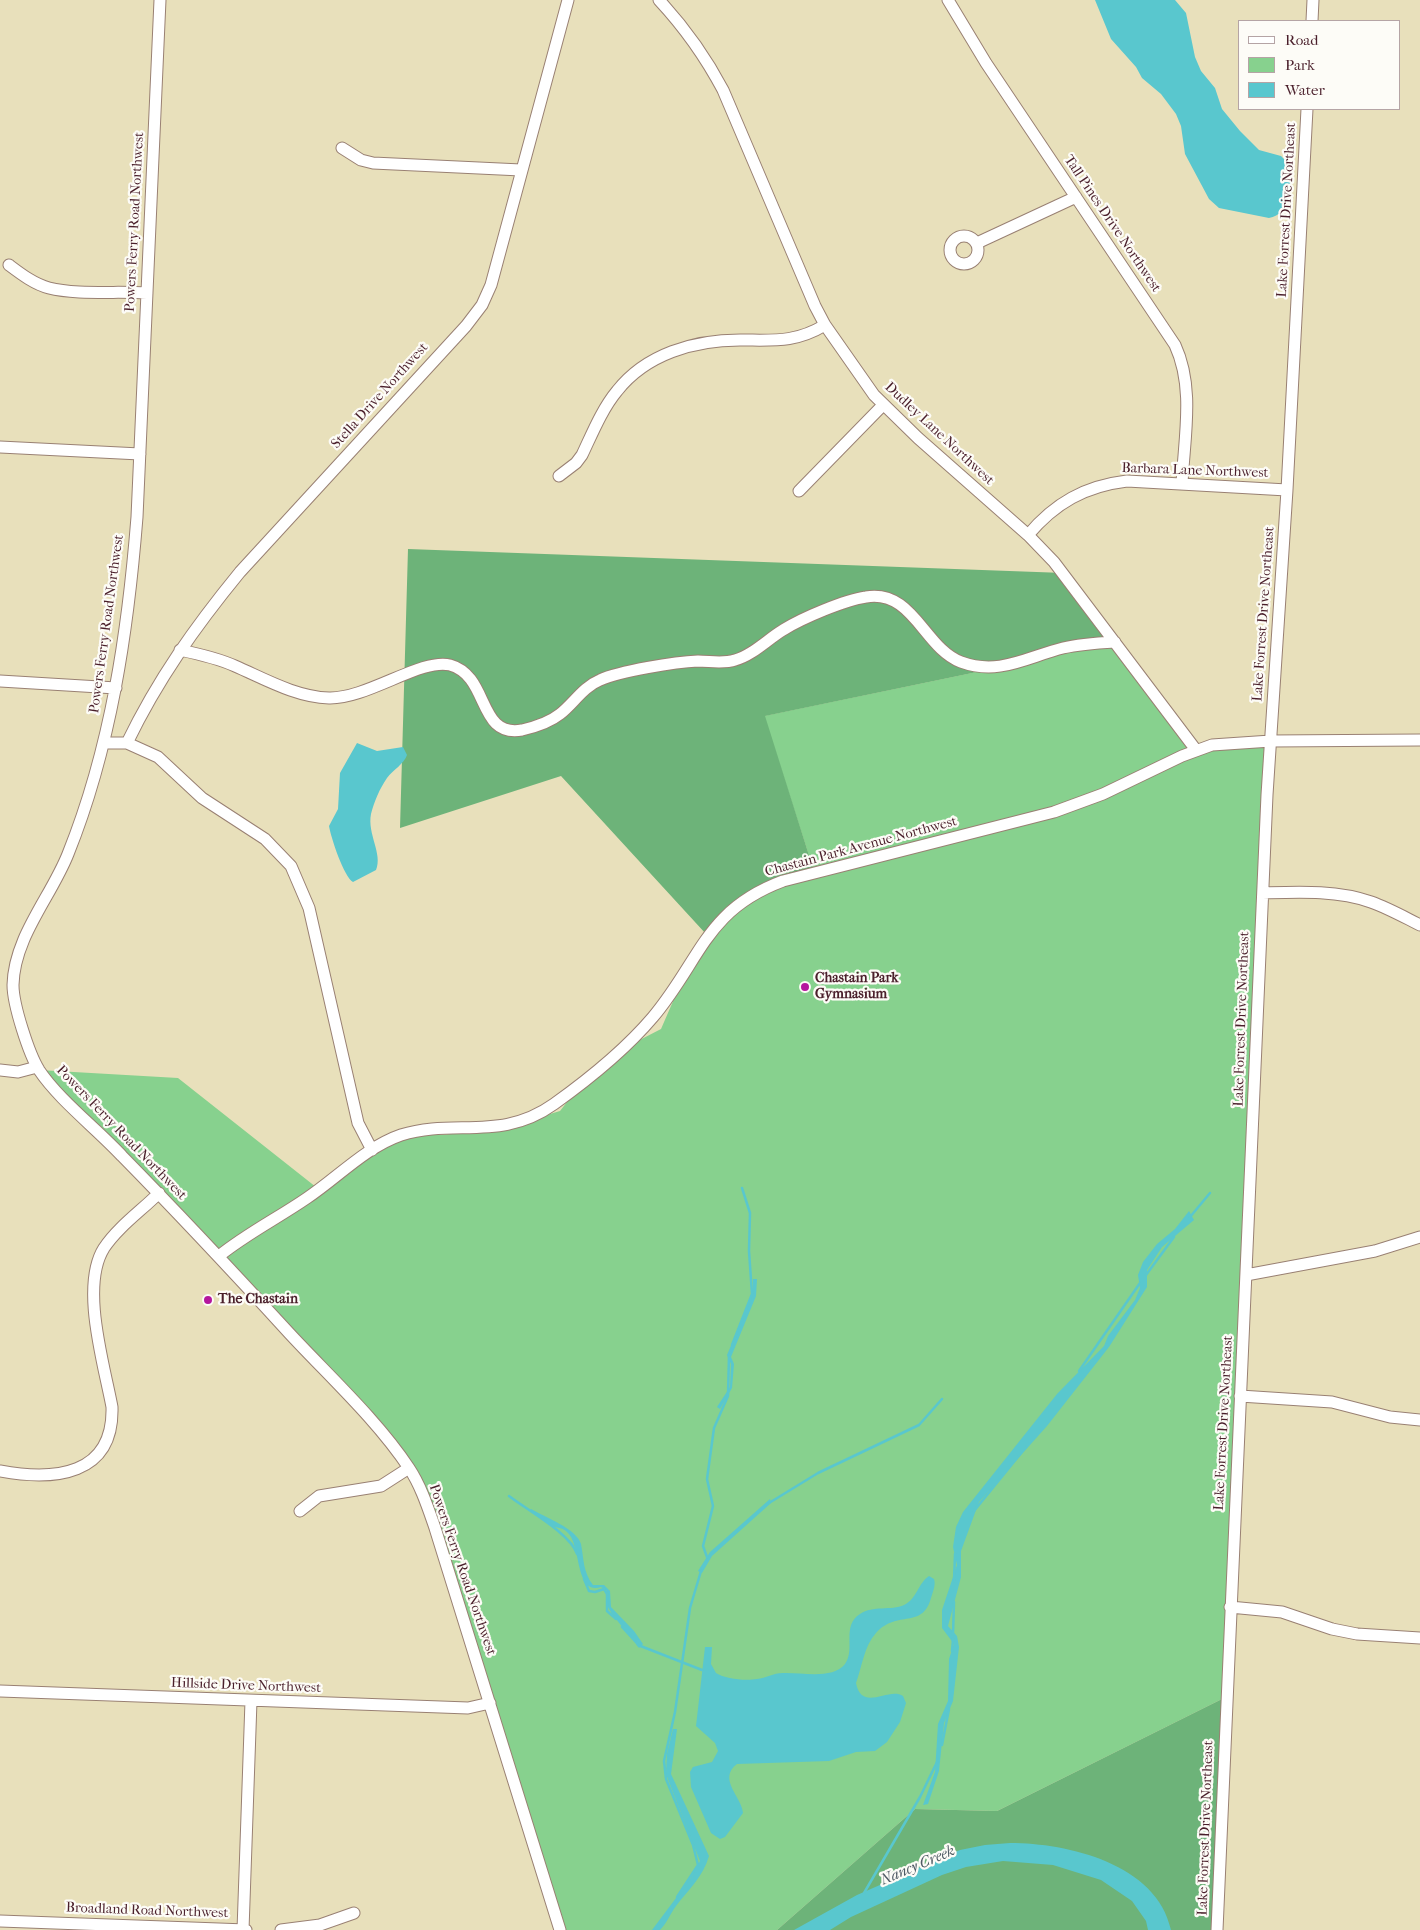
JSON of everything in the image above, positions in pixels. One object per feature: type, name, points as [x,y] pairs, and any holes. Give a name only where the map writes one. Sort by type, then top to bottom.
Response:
[{"type":"street","name":"Powers Ferry Road Northwest","points":[[160,0],[140,454],[132,576],[116,688],[104,743],[68,855],[23,944],[15,966],[13,987],[16,1007],[37,1067],[50,1084],[219,1256],[368,1418],[409,1468],[422,1492],[435,1528],[560,1930]]},
{"type":"street","name":"Stella Drive Northwest","points":[[128,743],[152,694],[180,650],[240,572],[466,326],[482,305],[491,286],[568,0]]},
{"type":"street","name":"Dudley Lane Northwest","points":[[659,0],[694,40],[719,83],[825,324],[883,405],[1028,535],[1062,572],[1196,750]]},
{"type":"street","name":"Tall Pines Drive Northwest","points":[[948,0],[986,63],[1175,345],[1181,357],[1187,392],[1182,484]]},
{"type":"street","points":[[1312,20],[1313,0]]},
{"type":"street","name":"Lake Forrest Drive Northeast","points":[[1217,1930],[1263,893],[1307,110]]},
{"type":"street","points":[[342,148],[361,160],[373,163],[521,170]]},
{"type":"street","points":[[977,243],[1076,197]]},
{"type":"street","points":[[9,265],[27,278],[49,288],[78,291],[147,293]]},
{"type":"street","points":[[559,476],[576,463],[582,455],[616,391],[632,374],[652,360],[673,351],[710,342],[793,339],[810,333],[825,324]]},
{"type":"street","points":[[799,491],[883,405]]},
{"type":"street","points":[[0,447],[140,454]]},
{"type":"street","name":"Barbara Lane Northwest","points":[[1028,535],[1058,506],[1092,488],[1127,482],[1287,490]]},
{"type":"street","points":[[180,650],[220,660],[289,689],[327,698],[357,694],[429,666],[449,665],[462,671],[473,680],[492,721],[502,728],[514,730],[552,719],[586,688],[604,678],[691,662],[721,663],[735,660],[797,621],[867,596],[885,597],[901,604],[942,651],[960,662],[977,667],[1005,667],[1063,648],[1115,642]]},
{"type":"street","points":[[0,681],[116,688]]},
{"type":"street","name":"Chastain Park Avenue Northwest","points":[[219,1256],[308,1198],[372,1150],[392,1138],[414,1132],[485,1129],[509,1125],[532,1117],[553,1105],[636,1035],[668,997],[715,926],[743,900],[762,889],[783,881],[1054,812],[1103,794],[1196,750],[1228,743],[1271,741],[1420,740]]},
{"type":"street","points":[[104,743],[128,743],[158,757],[202,798],[265,839],[291,866],[309,908],[358,1123],[372,1150]]},
{"type":"street","points":[[1263,893],[1294,892],[1341,895],[1369,902],[1420,925]]},
{"type":"street","points":[[0,1070],[18,1072],[37,1067]]},
{"type":"street","points":[[0,1471],[55,1474],[71,1472],[94,1459],[108,1439],[112,1423],[112,1407],[93,1299],[94,1274],[103,1250],[112,1237],[159,1194]]},
{"type":"street","points":[[1246,1275],[1375,1251],[1420,1237]]},
{"type":"street","points":[[1240,1396],[1332,1402],[1390,1417],[1420,1420]]},
{"type":"street","points":[[300,1511],[319,1496],[381,1486],[409,1468]]},
{"type":"street","points":[[1230,1607],[1282,1612],[1332,1629],[1357,1634],[1420,1638]]},
{"type":"street","name":"Hillside Drive Northwest","points":[[0,1691],[468,1708],[490,1703]]},
{"type":"street","name":"Broadland Road Northwest","points":[[0,1921],[244,1930],[251,1701]]},
{"type":"street","points":[[281,1930],[320,1925],[354,1913]]},
{"type":"green space","points":[[408,549],[1064,573],[1112,644],[765,716],[813,868],[769,882],[706,934],[561,776],[400,828]]},
{"type":"green space","points":[[1112,644],[1193,750],[1269,734],[1228,1696],[997,1811],[915,1809],[777,1930],[556,1930],[433,1522],[407,1473],[362,1406],[39,1070],[178,1078],[321,1191],[375,1152],[413,1135],[441,1135],[503,1128],[560,1111],[599,1061],[661,1029],[697,946],[727,909],[813,868],[764,716]]},
{"type":"green space","points":[[1228,1696],[1217,1930],[777,1930],[915,1809],[997,1811]]},
{"type":"water","points":[[1095,0],[1175,0],[1186,13],[1195,57],[1201,71],[1215,88],[1222,109],[1259,150],[1281,156],[1293,168],[1292,183],[1286,205],[1282,211],[1269,218],[1219,208],[1209,199],[1185,154],[1181,126],[1176,114],[1161,94],[1142,78],[1136,67],[1111,39]]},
{"type":"water","points":[[357,743],[377,751],[403,747],[407,755],[384,782],[371,814],[371,829],[378,857],[376,870],[353,882],[349,879],[342,865],[329,826],[338,809],[340,773]]},
{"type":"water","points":[[1189,1211],[1194,1220],[1162,1247],[1147,1270],[1147,1287],[1109,1347],[1047,1426],[979,1502],[961,1551],[961,1577],[948,1626],[957,1636],[959,1647],[953,1701],[944,1723],[939,1771],[928,1804],[923,1805],[935,1772],[938,1724],[948,1701],[949,1659],[954,1644],[942,1628],[942,1610],[957,1565],[953,1547],[956,1527],[963,1512],[1057,1394],[1104,1346],[1108,1336],[1135,1300],[1140,1288],[1138,1275],[1143,1262],[1157,1244],[1175,1229]]},
{"type":"water","points":[[753,1279],[757,1279],[756,1296],[731,1357],[734,1364],[732,1388],[720,1409],[717,1407],[730,1387],[731,1364],[727,1355],[753,1293]]},
{"type":"water","points":[[770,1499],[771,1503],[712,1556],[702,1573],[698,1571],[710,1552]]},
{"type":"water","points":[[531,1509],[567,1528],[578,1539],[590,1580],[593,1585],[604,1585],[610,1591],[611,1607],[634,1631],[643,1644],[639,1648],[608,1607],[607,1591],[601,1587],[592,1588],[586,1584],[582,1577],[572,1538],[564,1530],[555,1527],[530,1511]]},
{"type":"water","points":[[929,1576],[934,1579],[935,1584],[927,1608],[922,1614],[893,1622],[884,1626],[876,1633],[866,1650],[856,1683],[859,1692],[870,1698],[891,1694],[903,1696],[906,1703],[900,1722],[887,1742],[875,1751],[856,1752],[829,1761],[737,1764],[731,1770],[729,1776],[743,1813],[725,1837],[720,1839],[711,1833],[691,1787],[690,1772],[693,1767],[712,1762],[718,1751],[715,1743],[696,1726],[705,1647],[712,1647],[711,1664],[716,1673],[730,1678],[752,1680],[779,1673],[825,1674],[833,1672],[840,1669],[848,1658],[850,1631],[854,1619],[865,1611],[904,1605],[912,1599]]},
{"type":"water","points":[[673,1729],[677,1729],[671,1774],[709,1856],[699,1877],[660,1930],[652,1930],[691,1878],[700,1861],[666,1774],[667,1754]]},
{"type":"water","points":[[1010,1843],[1058,1847],[1083,1853],[1129,1873],[1148,1889],[1162,1907],[1171,1930],[1148,1930],[1146,1921],[1132,1901],[1101,1880],[1053,1865],[1003,1861],[966,1867],[942,1875],[851,1917],[830,1930],[794,1930],[857,1895],[960,1850]]},
{"type":"waterway","points":[[732,1345],[752,1294],[749,1251],[750,1213],[742,1188]]},
{"type":"waterway","points":[[1190,1217],[1210,1193]]},
{"type":"waterway","points":[[1146,1275],[1174,1237]]},
{"type":"waterway","points":[[1079,1371],[1140,1283]]},
{"type":"waterway","points":[[707,1557],[703,1546],[713,1506],[707,1479],[714,1428],[728,1396],[729,1355]]},
{"type":"waterway","points":[[769,1503],[818,1473],[919,1425],[942,1399]]},
{"type":"waterway","points":[[974,1511],[1026,1447]]},
{"type":"waterway","points":[[509,1496],[558,1531],[573,1546],[577,1554]]},
{"type":"waterway","points":[[954,1581],[955,1554]]},
{"type":"waterway","points":[[677,1897],[698,1865],[693,1845],[666,1779],[664,1761],[675,1712],[690,1608],[701,1571]]},
{"type":"waterway","points":[[584,1579],[589,1591],[595,1592],[604,1589],[607,1594],[607,1611],[616,1619]]},
{"type":"waterway","points":[[953,1634],[954,1602]]},
{"type":"waterway","points":[[622,1627],[635,1641]]},
{"type":"waterway","points":[[952,1651],[953,1639]]},
{"type":"waterway","points":[[638,1645],[702,1670]]},
{"type":"waterway","points":[[942,1745],[949,1709]]},
{"type":"waterway","name":"Nancy Creek","points":[[864,1893],[920,1797],[937,1762]]},
{"type":"place","name":"Chastain Park Gymnasium","points":[[805,987]]},
{"type":"place","name":"The Chastain","points":[[208,1300]]}]
